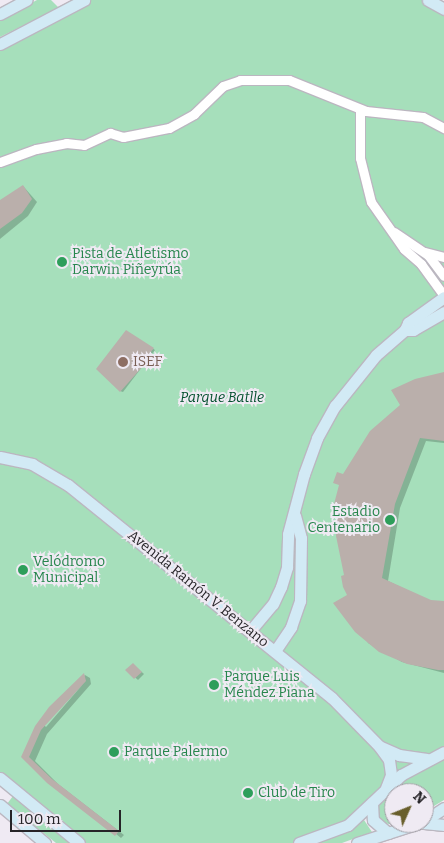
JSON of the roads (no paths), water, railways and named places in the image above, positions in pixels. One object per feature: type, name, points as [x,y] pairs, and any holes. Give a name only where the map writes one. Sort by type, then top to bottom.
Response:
[{"type":"street","points":[[0,14],[26,0]]},
{"type":"street","points":[[58,0],[71,8]]},
{"type":"street","points":[[0,44],[84,0]]},
{"type":"street","points":[[428,0],[444,9]]},
{"type":"street","points":[[0,162],[36,149],[66,143],[84,145],[110,133],[122,137],[169,128],[194,114],[223,86],[240,80],[288,80],[360,109],[377,113],[423,117],[444,128]]},
{"type":"street","points":[[250,631],[273,604],[281,587],[287,567],[288,534],[295,516],[312,450],[335,406],[360,372],[405,330],[408,323],[444,296],[376,212],[365,185],[360,158],[360,109]]},
{"type":"street","points":[[392,230],[423,251],[444,276]]},
{"type":"street","points":[[423,251],[444,257]]},
{"type":"street","points":[[405,330],[414,330],[444,312]]},
{"type":"street","name":"Avenida Ramón V. Benzano","points":[[0,458],[32,464],[68,485],[332,698],[379,746],[391,770],[387,783]]},
{"type":"street","points":[[275,651],[291,627],[300,601],[301,538],[295,516]]},
{"type":"street","name":"Avenida Ramón V. Benzano","points":[[379,746],[399,755],[427,759]]},
{"type":"street","points":[[393,783],[427,759],[444,752]]},
{"type":"street","points":[[0,778],[79,843]]},
{"type":"street","points":[[10,786],[10,793],[0,803],[38,841]]},
{"type":"street","points":[[299,843],[348,825],[384,790]]},
{"type":"street","points":[[372,803],[373,820],[384,829]]},
{"type":"street","points":[[358,843],[385,833]]},
{"type":"place","name":"Pista de Atletismo Darwin Piñeyrúa","points":[[62,262]]},
{"type":"place","name":"ISEF","points":[[123,362]]},
{"type":"place","name":"Estadio Centenario","points":[[390,520]]},
{"type":"place","name":"Velódromo Municipal","points":[[23,570]]},
{"type":"place","name":"Parque Luis Méndez Piana","points":[[214,685]]},
{"type":"place","name":"Parque Palermo","points":[[114,752]]},
{"type":"place","name":"Club de Tiro","points":[[248,793]]},
{"type":"park label","name":"Parque Batlle","points":[[222,398]]}]
